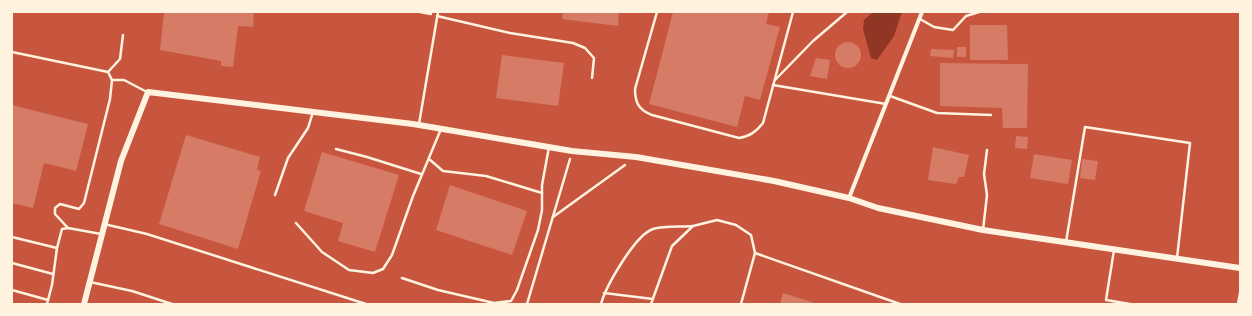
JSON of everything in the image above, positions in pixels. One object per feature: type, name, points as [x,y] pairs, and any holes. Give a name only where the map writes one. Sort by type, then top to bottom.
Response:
[{"type":"street","points":[[849,198],[922,12]]},
{"type":"street","points":[[84,304],[121,160],[148,92],[441,128],[572,151],[636,157],[774,181],[849,198],[878,208],[983,230],[1240,268]]},
{"type":"lane","points":[[418,125],[438,12]]},
{"type":"lane","points":[[657,12],[635,89],[635,99],[643,112],[739,138],[749,136],[757,131],[763,123],[793,12]]},
{"type":"lane","points":[[775,80],[813,41],[847,12]]},
{"type":"lane","points":[[920,19],[934,27],[953,30],[966,16],[979,12]]},
{"type":"lane","points":[[437,16],[510,33],[573,43],[585,48],[594,58],[592,78]]},
{"type":"lane","points":[[108,72],[120,59],[123,35]]},
{"type":"lane","points":[[12,52],[108,72]]},
{"type":"lane","points":[[68,228],[55,214],[55,208],[60,204],[79,209],[84,204],[110,99],[112,80],[108,72]]},
{"type":"lane","points":[[112,80],[124,80],[148,92]]},
{"type":"lane","points":[[773,85],[886,104]]},
{"type":"lane","points":[[890,96],[937,113],[991,115]]},
{"type":"lane","points":[[275,196],[288,158],[308,128],[314,112]]},
{"type":"lane","points":[[1066,242],[1085,126],[1190,143],[1177,258]]},
{"type":"lane","points":[[296,223],[322,252],[349,270],[373,273],[383,269],[392,255],[421,174],[429,159],[441,128]]},
{"type":"lane","points":[[402,278],[438,290],[494,303],[511,301],[517,290],[538,230],[542,210],[542,193],[549,147]]},
{"type":"lane","points":[[336,149],[421,174]]},
{"type":"lane","points":[[983,230],[987,195],[984,174],[987,150]]},
{"type":"lane","points":[[429,159],[443,171],[486,176],[542,193]]},
{"type":"lane","points":[[601,304],[604,293],[633,245],[652,229],[693,226],[717,220],[736,225],[751,235],[755,253],[741,304]]},
{"type":"lane","points":[[104,224],[161,238],[366,304]]},
{"type":"lane","points":[[651,304],[672,246],[693,226]]},
{"type":"lane","points":[[47,304],[62,229],[68,228],[102,234]]},
{"type":"lane","points":[[12,237],[57,248]]},
{"type":"lane","points":[[1114,249],[1106,300],[1130,304]]},
{"type":"lane","points":[[755,253],[900,304]]},
{"type":"lane","points":[[12,263],[53,274]]},
{"type":"lane","points":[[90,282],[132,291],[172,304]]},
{"type":"lane","points":[[12,290],[48,300]]},
{"type":"lane","points":[[604,293],[653,299]]},
{"type":"lane","points":[[1238,304],[1240,293]]},
{"type":"path","points":[[420,12],[437,16]]},
{"type":"path","points":[[527,304],[572,151]]},
{"type":"path","points":[[552,217],[636,157]]},
{"type":"shaded area","points":[[873,12],[902,12],[894,36],[877,60],[871,58],[863,29],[864,20]]},
{"type":"building","points":[[164,12],[254,12],[253,27],[238,26],[233,67],[221,66],[221,61],[160,50]]},
{"type":"building","points":[[563,12],[619,12],[618,26],[562,19]]},
{"type":"building","points":[[673,12],[769,12],[766,24],[780,27],[760,100],[745,96],[737,127],[649,104]]},
{"type":"building","points":[[970,25],[1007,25],[1008,60],[970,60]]},
{"type":"building","points":[[848,42],[857,46],[861,55],[857,64],[848,68],[839,64],[835,55],[839,46]]},
{"type":"building","points":[[957,47],[966,47],[966,57],[957,57]]},
{"type":"building","points":[[931,49],[954,50],[953,58],[930,56]]},
{"type":"building","points":[[502,55],[564,63],[558,106],[496,98]]},
{"type":"building","points":[[816,58],[830,60],[827,79],[810,76]]},
{"type":"building","points":[[940,63],[1028,64],[1027,128],[1003,128],[1002,108],[940,106]]},
{"type":"building","points":[[12,105],[88,124],[76,171],[44,163],[33,208],[12,203]]},
{"type":"building","points":[[186,135],[260,157],[257,170],[261,171],[238,249],[159,224]]},
{"type":"building","points":[[1016,136],[1028,137],[1027,149],[1015,148]]},
{"type":"building","points":[[933,147],[969,155],[964,177],[959,177],[956,184],[928,180]]},
{"type":"building","points":[[322,152],[399,175],[375,252],[338,241],[343,223],[304,211]]},
{"type":"building","points":[[1034,154],[1072,160],[1068,184],[1030,178]]},
{"type":"building","points":[[1082,159],[1098,161],[1095,180],[1080,178]]},
{"type":"building","points":[[450,185],[527,211],[512,255],[436,230]]},
{"type":"building","points":[[783,293],[818,304],[780,304]]}]
